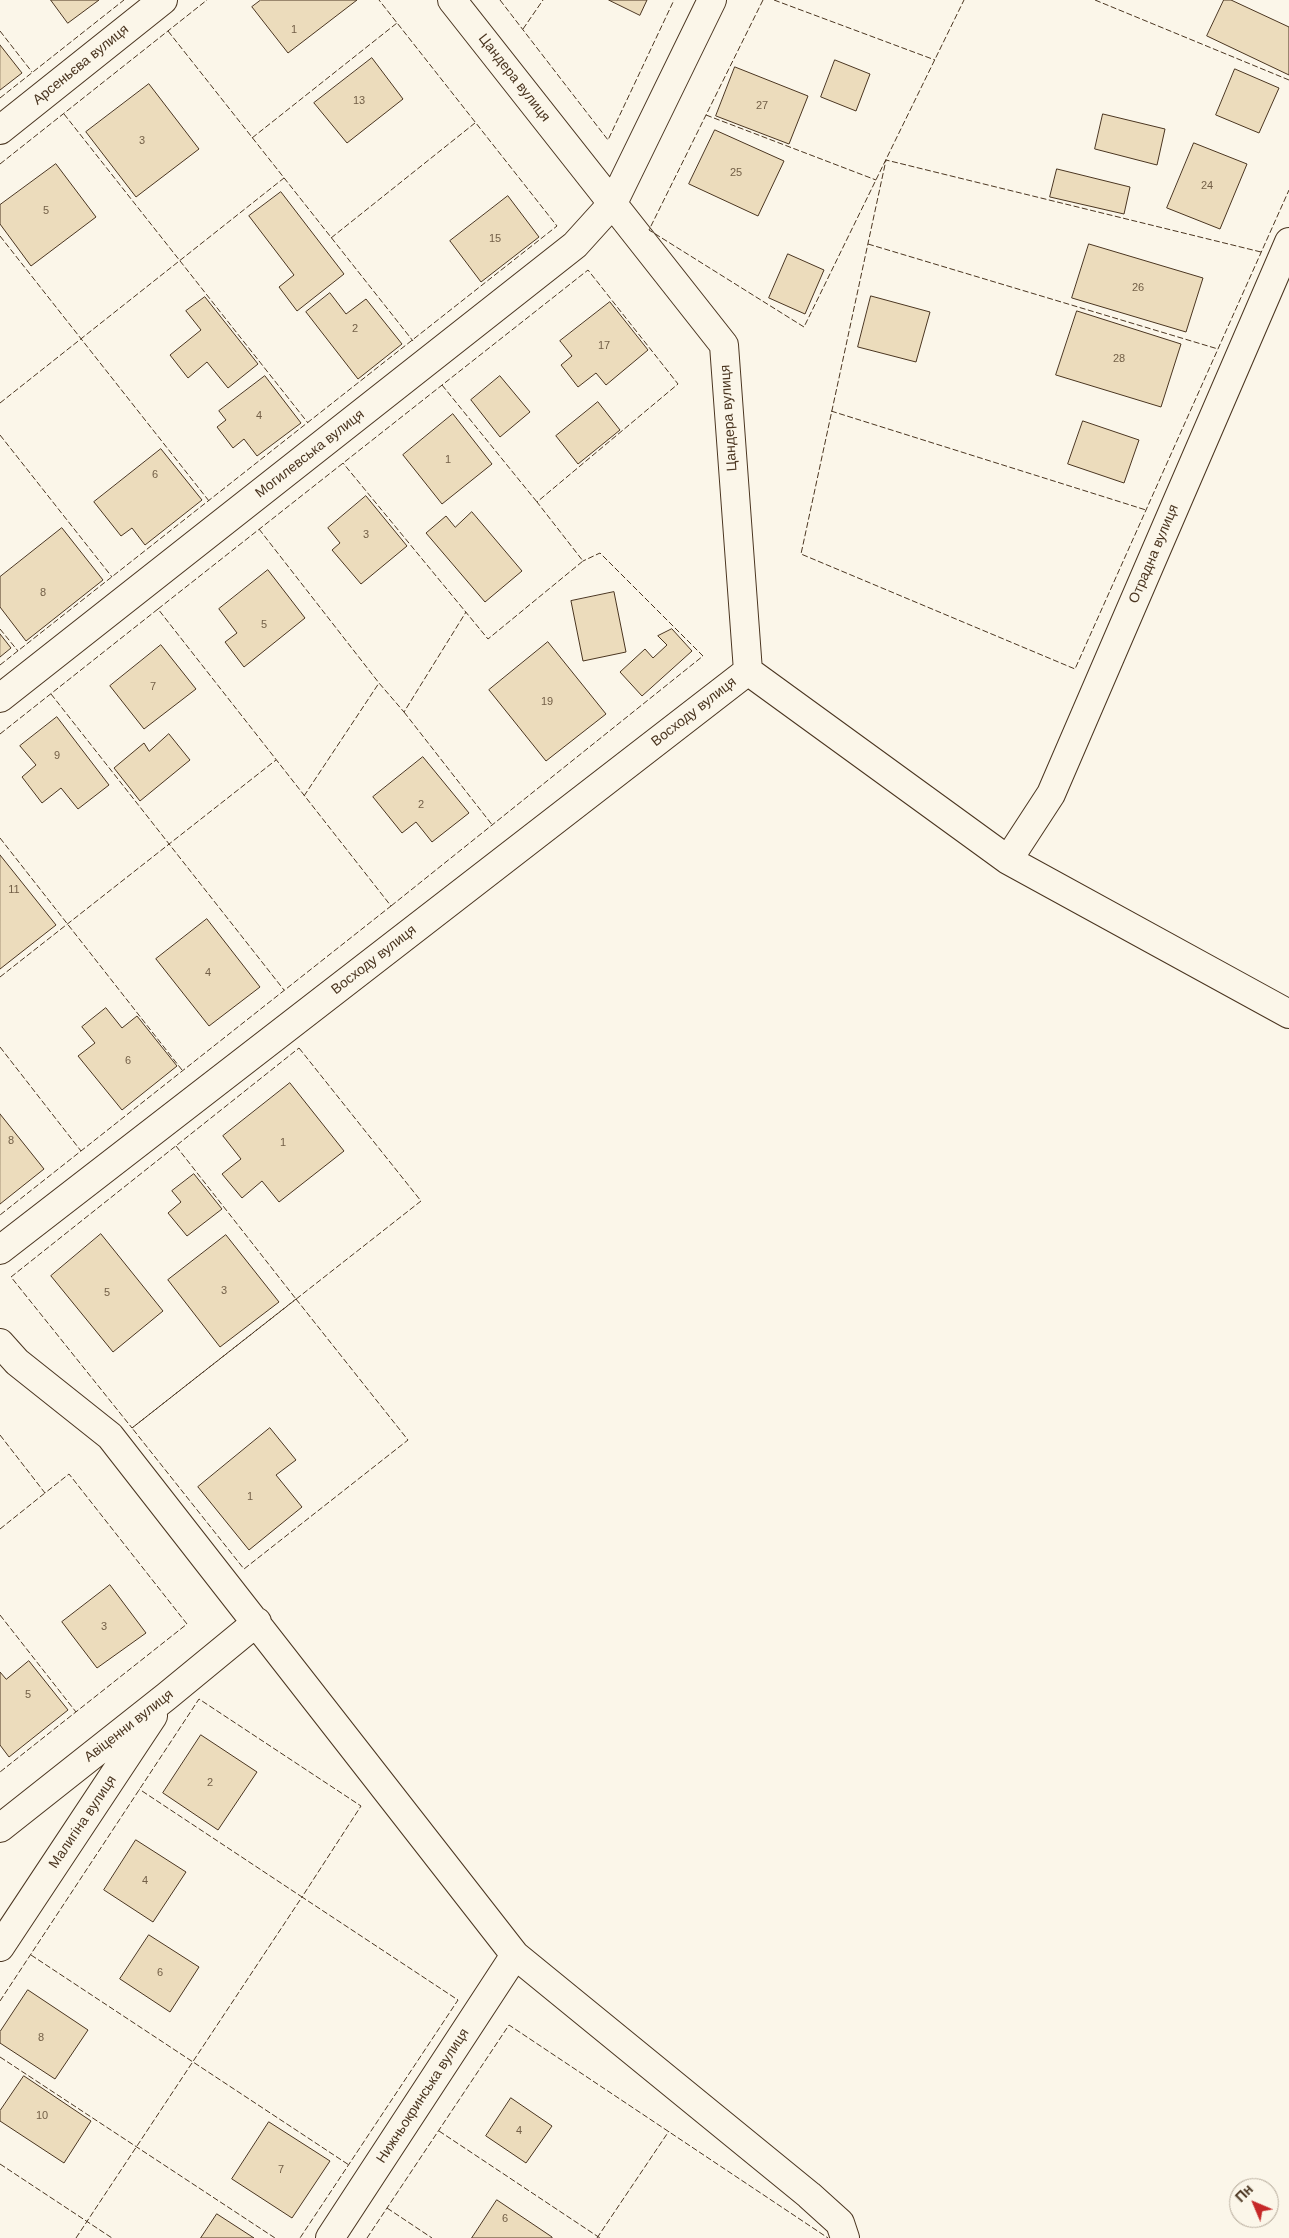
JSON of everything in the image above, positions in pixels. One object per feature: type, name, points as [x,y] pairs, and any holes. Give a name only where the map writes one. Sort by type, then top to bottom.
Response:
[{"type":"street","name":"Арсеньєва вулиця","points":[[0,130],[163,0]]},
{"type":"street","name":"Цандера вулиця","points":[[452,0],[724,345],[748,670]]},
{"type":"street","points":[[613,203],[712,0]]},
{"type":"street","name":"Могилевська вулиця","points":[[0,698],[575,245],[613,203]]},
{"type":"street","name":"Отрадна вулиця","points":[[1008,860],[1051,794],[1289,242]]},
{"type":"street","points":[[748,670],[1008,860],[1289,1014]]},
{"type":"street","name":"Восходу вулиця","points":[[0,1250],[748,670]]},
{"type":"street","points":[[0,1344],[17,1362],[110,1436],[516,1955],[809,2195],[840,2223],[845,2238]]},
{"type":"street","name":"Авіценни вулиця","points":[[0,1828],[257,1622]]},
{"type":"street","name":"Малигіна вулиця","points":[[0,1947],[167,1696]]},
{"type":"street","name":"Нижньокринська вулиця","points":[[330,2238],[516,1955]]},
{"type":"building","points":[[51,0],[99,0],[68,23]]},
{"type":"building","points":[[261,0],[357,0],[288,53],[252,7]]},
{"type":"building","points":[[609,0],[647,0],[640,15]]},
{"type":"building","points":[[1224,0],[1231,0],[1289,27],[1289,75],[1207,36]]},
{"type":"building","points":[[0,45],[22,73],[0,90]]},
{"type":"building","points":[[372,58],[403,99],[347,143],[314,103]]},
{"type":"building","points":[[835,60],[870,74],[856,111],[821,97]]},
{"type":"building","points":[[735,67],[808,96],[789,144],[716,116]]},
{"type":"building","points":[[1235,69],[1279,88],[1259,133],[1216,115]]},
{"type":"building","points":[[149,84],[199,149],[136,197],[86,132]]},
{"type":"building","points":[[1103,114],[1165,129],[1157,165],[1095,149]]},
{"type":"building","points":[[715,130],[784,161],[758,216],[689,184]]},
{"type":"building","points":[[1194,143],[1247,164],[1220,229],[1167,208]]},
{"type":"building","points":[[56,164],[96,217],[31,266],[0,224],[0,205]]},
{"type":"building","points":[[1057,169],[1130,187],[1124,214],[1050,197]]},
{"type":"building","points":[[281,192],[344,274],[297,311],[279,287],[294,275],[249,216]]},
{"type":"building","points":[[508,196],[539,237],[481,282],[450,241]]},
{"type":"building","points":[[1089,244],[1203,278],[1186,332],[1072,298]]},
{"type":"building","points":[[788,254],[824,270],[805,314],[769,298]]},
{"type":"building","points":[[330,293],[346,314],[366,299],[402,344],[358,379],[306,312]]},
{"type":"building","points":[[871,296],[930,312],[916,362],[858,347]]},
{"type":"building","points":[[205,297],[258,364],[228,388],[207,362],[188,378],[170,355],[201,330],[186,311]]},
{"type":"building","points":[[610,302],[648,350],[606,385],[596,373],[578,387],[561,365],[572,356],[560,341]]},
{"type":"building","points":[[1077,311],[1181,344],[1161,407],[1056,375]]},
{"type":"building","points":[[265,376],[301,423],[257,456],[244,439],[233,448],[217,427],[226,420],[219,411]]},
{"type":"building","points":[[500,376],[530,412],[500,437],[471,400]]},
{"type":"building","points":[[598,402],[620,430],[578,464],[556,436]]},
{"type":"building","points":[[453,414],[492,464],[442,504],[403,455]]},
{"type":"building","points":[[1083,421],[1139,440],[1124,483],[1068,464]]},
{"type":"building","points":[[161,449],[202,500],[145,545],[132,528],[121,536],[94,502]]},
{"type":"building","points":[[366,496],[407,546],[361,584],[332,550],[340,543],[328,528]]},
{"type":"building","points":[[472,512],[522,571],[485,602],[426,533],[446,516],[455,527]]},
{"type":"building","points":[[62,528],[103,580],[26,641],[0,607],[0,577]]},
{"type":"building","points":[[268,570],[305,618],[244,667],[225,642],[237,633],[219,609]]},
{"type":"building","points":[[614,592],[626,652],[583,661],[571,601]]},
{"type":"building","points":[[672,629],[692,651],[642,696],[620,672],[645,649],[653,658],[667,645],[658,636]]},
{"type":"building","points":[[0,634],[11,648],[0,657]]},
{"type":"building","points":[[548,642],[606,714],[546,761],[489,690]]},
{"type":"building","points":[[161,645],[196,689],[144,729],[110,686]]},
{"type":"building","points":[[57,717],[109,785],[78,809],[61,788],[42,803],[22,777],[36,765],[20,746]]},
{"type":"building","points":[[169,734],[190,760],[140,801],[114,768],[144,743],[149,751]]},
{"type":"building","points":[[423,757],[469,813],[432,842],[416,822],[402,833],[373,797]]},
{"type":"building","points":[[0,855],[56,925],[0,969]]},
{"type":"building","points":[[207,919],[260,987],[209,1026],[156,959]]},
{"type":"building","points":[[106,1008],[122,1028],[137,1016],[177,1066],[122,1110],[78,1056],[95,1043],[82,1027]]},
{"type":"building","points":[[290,1083],[344,1151],[279,1202],[262,1181],[242,1198],[222,1174],[241,1159],[223,1136]]},
{"type":"building","points":[[0,1114],[44,1169],[0,1204]]},
{"type":"building","points":[[194,1174],[222,1209],[187,1236],[168,1213],[181,1202],[172,1191]]},
{"type":"building","points":[[101,1234],[163,1311],[113,1352],[51,1276]]},
{"type":"building","points":[[226,1235],[279,1302],[220,1347],[168,1280]]},
{"type":"building","points":[[270,1428],[296,1460],[276,1475],[302,1507],[249,1550],[198,1487]]},
{"type":"building","points":[[110,1585],[146,1633],[97,1668],[62,1622]]},
{"type":"building","points":[[29,1661],[68,1710],[9,1757],[0,1745],[0,1672],[6,1679]]},
{"type":"building","points":[[201,1735],[257,1772],[218,1830],[163,1793]]},
{"type":"building","points":[[136,1840],[186,1872],[153,1922],[104,1890]]},
{"type":"building","points":[[149,1935],[199,1967],[170,2012],[120,1979]]},
{"type":"building","points":[[28,1990],[88,2030],[55,2079],[0,2043],[0,2032]]},
{"type":"building","points":[[24,2076],[91,2121],[64,2163],[0,2121],[0,2111]]},
{"type":"building","points":[[511,2098],[552,2126],[526,2163],[486,2136]]},
{"type":"building","points":[[269,2122],[330,2161],[292,2218],[232,2179]]},
{"type":"building","points":[[497,2200],[552,2237],[552,2238],[472,2238]]},
{"type":"building","points":[[217,2214],[254,2238],[201,2238]]},
{"type":"fence","points":[[0,98],[124,0]]},
{"type":"fence","points":[[0,164],[207,0]]},
{"type":"fence","points":[[0,665],[557,226],[379,0]]},
{"type":"fence","points":[[500,0],[608,140],[674,0]]},
{"type":"fence","points":[[523,29],[543,0]]},
{"type":"fence","points":[[763,0],[649,230],[804,327],[964,0]]},
{"type":"fence","points":[[774,0],[935,60]]},
{"type":"fence","points":[[1095,0],[1289,80]]},
{"type":"fence","points":[[252,138],[397,23]]},
{"type":"fence","points":[[0,31],[32,72]]},
{"type":"fence","points":[[168,31],[413,341]]},
{"type":"fence","points":[[64,114],[308,423]]},
{"type":"fence","points":[[706,115],[876,180]]},
{"type":"fence","points":[[331,238],[475,123]]},
{"type":"fence","points":[[1261,252],[886,160],[801,554],[1075,669],[1289,190]]},
{"type":"fence","points":[[0,403],[284,178]]},
{"type":"fence","points":[[0,236],[209,501]]},
{"type":"fence","points":[[868,244],[1218,349]]},
{"type":"fence","points":[[158,609],[588,270],[678,384],[537,502],[583,561],[488,639],[343,463]]},
{"type":"fence","points":[[442,385],[537,502]]},
{"type":"fence","points":[[831,411],[1146,510]]},
{"type":"fence","points":[[0,435],[112,577]]},
{"type":"fence","points":[[259,529],[379,683]]},
{"type":"fence","points":[[391,906],[703,656],[600,553],[583,561]]},
{"type":"fence","points":[[0,734],[158,609],[391,906],[0,1215]]},
{"type":"fence","points":[[304,796],[379,683],[404,712],[466,612]]},
{"type":"fence","points":[[0,629],[18,651]]},
{"type":"fence","points":[[51,694],[284,990]]},
{"type":"fence","points":[[404,712],[493,826]]},
{"type":"fence","points":[[0,977],[276,760]]},
{"type":"fence","points":[[0,838],[182,1070]]},
{"type":"fence","points":[[0,1047],[81,1151]]},
{"type":"fence","points":[[299,1048],[421,1201],[132,1428],[11,1277],[299,1048]]},
{"type":"fence","points":[[176,1146],[296,1299]]},
{"type":"fence","points":[[296,1299],[408,1440],[244,1569],[132,1428],[296,1299]]},
{"type":"fence","points":[[0,1435],[45,1493],[69,1474],[187,1624],[0,1772]]},
{"type":"fence","points":[[0,1529],[45,1493]]},
{"type":"fence","points":[[0,1615],[76,1712]]},
{"type":"fence","points":[[0,2001],[199,1699],[361,1806],[302,1897],[458,2000],[300,2238]]},
{"type":"fence","points":[[76,2238],[302,1897],[139,1789]]},
{"type":"fence","points":[[31,1955],[349,2165]]},
{"type":"fence","points":[[367,2238],[509,2025],[828,2238]]},
{"type":"fence","points":[[0,2057],[275,2238]]},
{"type":"fence","points":[[439,2131],[600,2238]]},
{"type":"fence","points":[[597,2238],[669,2131]]},
{"type":"fence","points":[[0,2164],[112,2238]]},
{"type":"fence","points":[[387,2208],[432,2238]]}]
